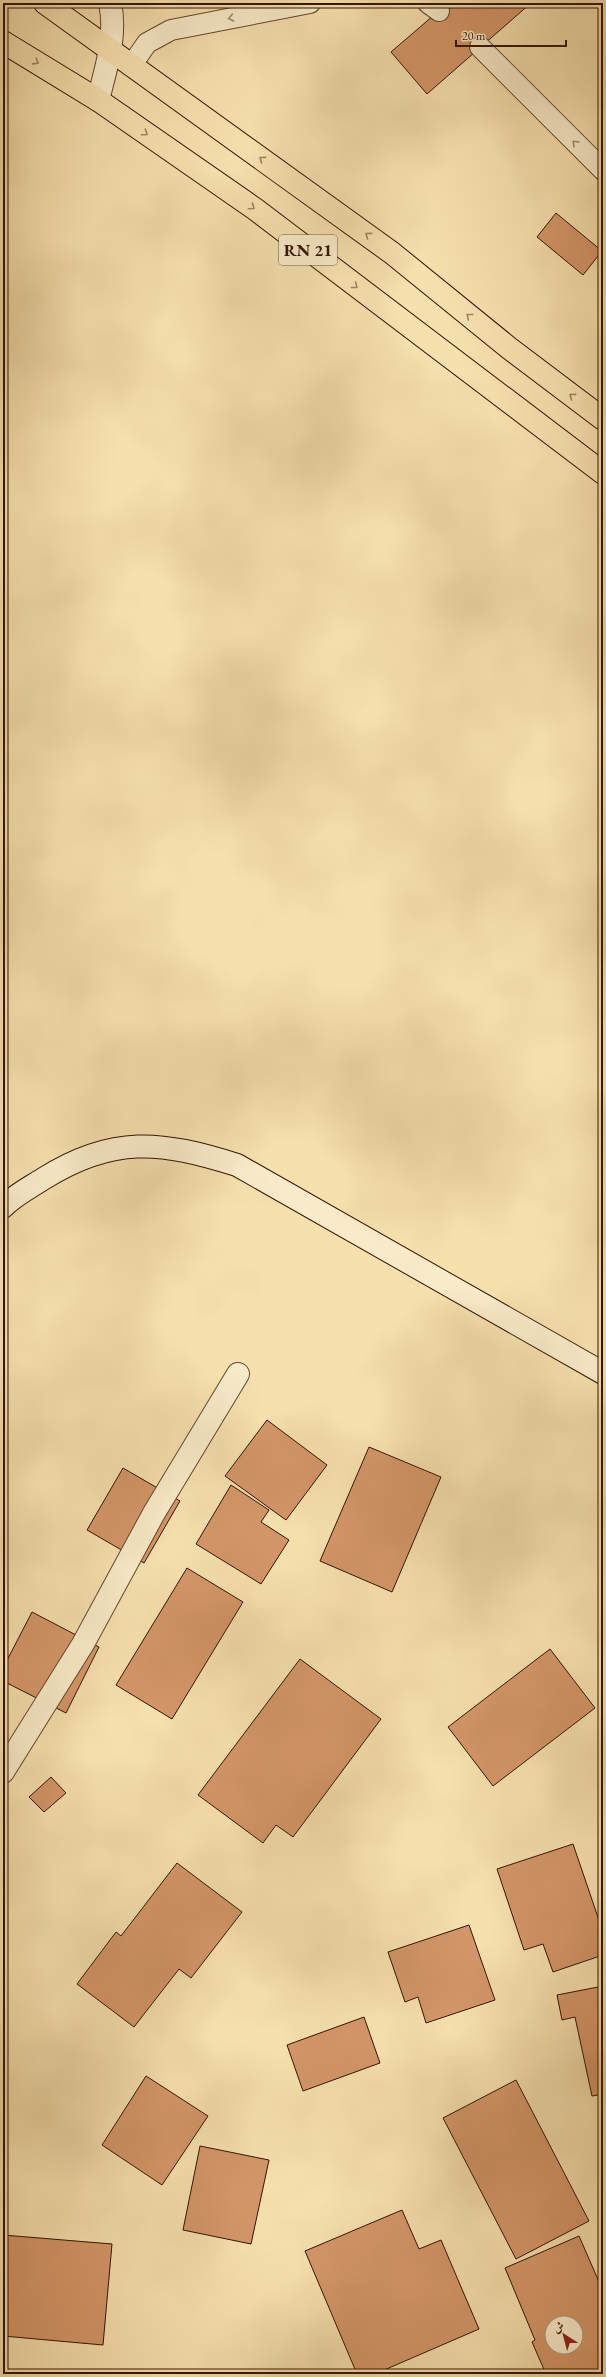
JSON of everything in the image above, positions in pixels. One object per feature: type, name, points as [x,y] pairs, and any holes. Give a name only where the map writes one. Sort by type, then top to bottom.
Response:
[{"type":"highway","name":"RN 21","points":[[45,3],[111,49],[131,66],[392,253],[509,348],[603,419]]},
{"type":"highway","name":"RN 21","points":[[3,42],[98,100],[255,209],[603,473]]},
{"type":"street","points":[[98,100],[111,49],[112,28],[110,3]]},
{"type":"street","points":[[3,1207],[10,1200],[62,1167],[107,1150],[148,1145],[194,1151],[237,1165],[603,1373]]},
{"type":"street","points":[[3,1772],[83,1644],[154,1513],[238,1374]]},
{"type":"lane","points":[[131,66],[147,43],[171,30],[310,3]]},
{"type":"lane","points":[[480,47],[603,170]]},
{"type":"building","points":[[448,3],[531,3],[427,94],[391,52]]},
{"type":"building","points":[[556,213],[602,251],[583,275],[537,237]]},
{"type":"building","points":[[267,1420],[327,1465],[286,1520],[225,1476]]},
{"type":"building","points":[[369,1447],[441,1477],[392,1592],[320,1561]]},
{"type":"building","points":[[123,1468],[180,1501],[144,1563],[87,1530]]},
{"type":"building","points":[[231,1485],[269,1510],[261,1522],[289,1540],[261,1584],[196,1544]]},
{"type":"building","points":[[187,1568],[243,1602],[172,1719],[116,1685]]},
{"type":"building","points":[[32,1612],[99,1647],[66,1713],[3,1681],[3,1668]]},
{"type":"building","points":[[550,1649],[595,1708],[493,1786],[448,1727]]},
{"type":"building","points":[[300,1659],[381,1719],[293,1837],[276,1825],[263,1843],[198,1795]]},
{"type":"building","points":[[51,1777],[66,1793],[44,1812],[29,1797]]},
{"type":"building","points":[[573,1844],[603,1932],[603,1955],[553,1972],[543,1944],[524,1950],[497,1869]]},
{"type":"building","points":[[177,1863],[242,1912],[191,1978],[179,1969],[134,2027],[77,1984],[116,1932],[121,1936]]},
{"type":"building","points":[[469,1925],[495,2000],[426,2023],[418,1997],[405,2002],[388,1952]]},
{"type":"building","points":[[603,1986],[603,2094],[592,2096],[575,2017],[562,2020],[557,1995]]},
{"type":"building","points":[[364,2017],[380,2063],[303,2091],[287,2045]]},
{"type":"building","points":[[146,2076],[208,2116],[162,2185],[102,2145]]},
{"type":"building","points":[[516,2080],[589,2221],[516,2259],[443,2118]]},
{"type":"building","points":[[200,2146],[269,2160],[251,2244],[183,2230]]},
{"type":"building","points":[[402,2210],[419,2249],[441,2240],[479,2329],[375,2374],[357,2374],[305,2251]]},
{"type":"building","points":[[3,2235],[112,2244],[103,2345],[3,2336]]},
{"type":"building","points":[[579,2236],[603,2291],[603,2312],[598,2314],[603,2327],[603,2374],[546,2374],[532,2342],[535,2340],[505,2268]]}]
